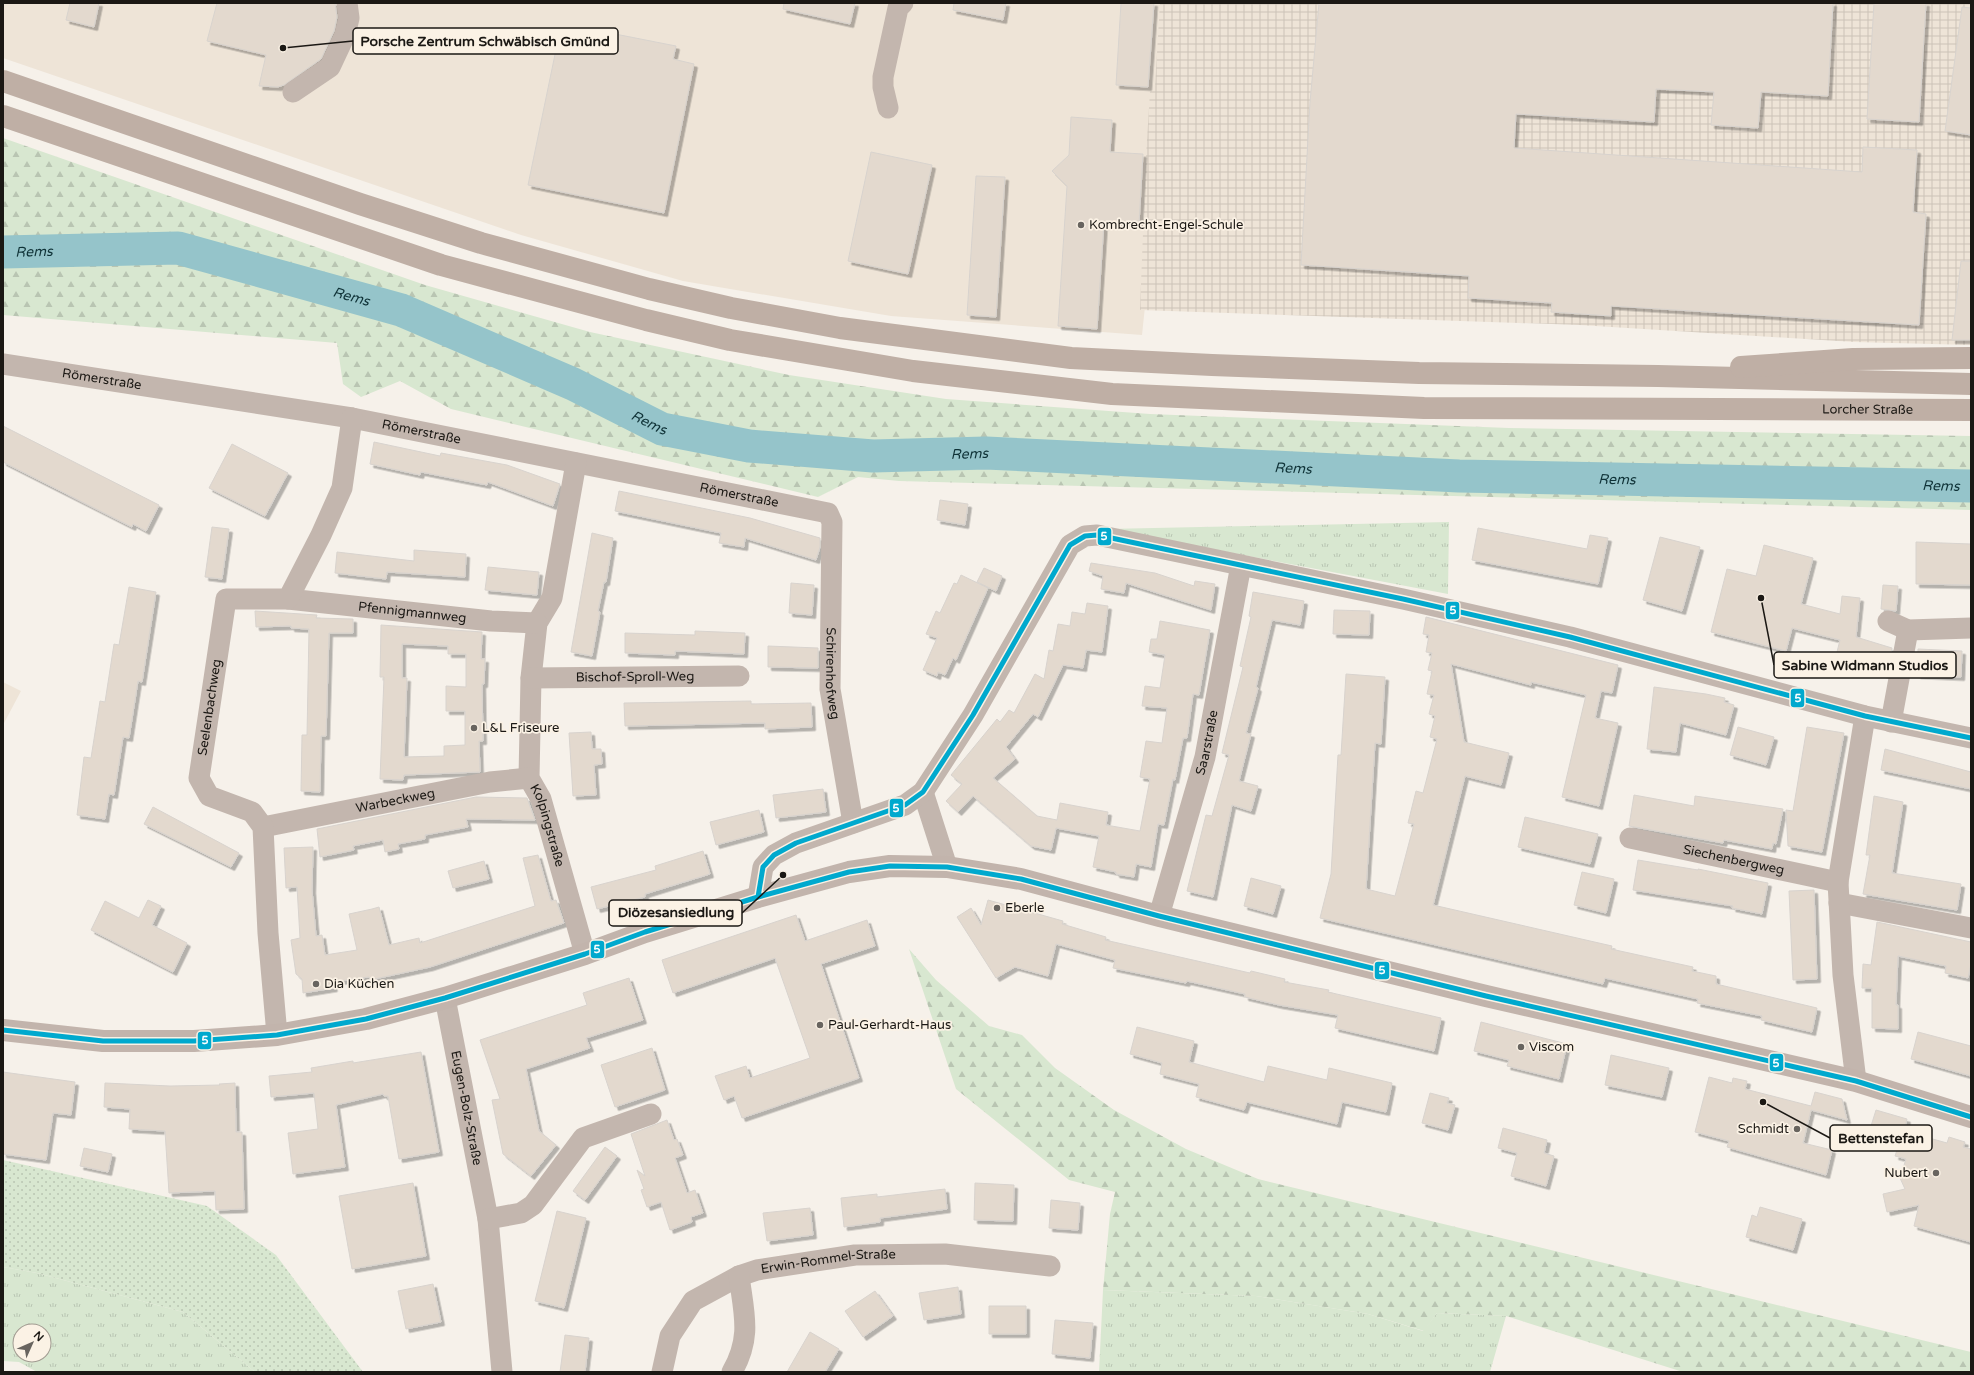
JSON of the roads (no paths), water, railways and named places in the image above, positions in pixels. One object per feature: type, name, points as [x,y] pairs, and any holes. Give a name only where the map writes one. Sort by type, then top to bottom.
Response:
[{"type":"highway","points":[[3,81],[345,199],[481,243],[649,289],[731,308],[840,328],[1071,358],[1420,372],[1971,384]]},
{"type":"highway","name":"Lorcher Straße","points":[[3,116],[441,264],[646,320],[730,340],[826,358],[978,380],[1112,394],[1424,408],[1971,410]]},
{"type":"highway","points":[[1658,376],[1812,360],[1971,358]]},
{"type":"street","points":[[293,92],[330,67],[345,35],[349,18],[347,3]]},
{"type":"street","points":[[888,108],[883,87],[883,77],[898,8],[903,3]]},
{"type":"street","name":"Römerstraße","points":[[3,364],[352,418],[817,510],[828,513],[832,522]]},
{"type":"street","points":[[288,599],[321,535],[342,488],[352,418]]},
{"type":"street","name":"Kolpingstraße","points":[[576,463],[552,598],[537,623],[531,678],[528,778],[541,799],[586,954]]},
{"type":"street","name":"Schirenhofweg","points":[[832,522],[830,689],[853,823]]},
{"type":"street","points":[[758,897],[763,867],[774,855],[796,843],[905,805],[923,792],[973,715],[1070,545],[1085,536],[1097,535],[1403,599],[1570,637],[1865,716],[1971,738]]},
{"type":"street","name":"Saarstraße","points":[[1159,916],[1205,757],[1240,565]]},
{"type":"street","name":"Seelenbachweg","points":[[263,827],[252,812],[209,796],[199,778],[226,599],[288,599]]},
{"type":"street","name":"Pfennigmannweg","points":[[288,599],[491,621],[537,623]]},
{"type":"street","points":[[1888,621],[1908,630],[1971,628]]},
{"type":"street","points":[[1891,722],[1908,630]]},
{"type":"street","name":"Bischof-Sproll-Weg","points":[[531,678],[739,676]]},
{"type":"street","points":[[1856,1081],[1843,975],[1838,882],[1865,716]]},
{"type":"street","name":"Warbeckweg","points":[[263,827],[490,782],[528,778]]},
{"type":"street","points":[[923,792],[947,867]]},
{"type":"street","points":[[263,827],[268,933],[277,1035]]},
{"type":"street","name":"Siechenbergweg","points":[[1630,838],[1838,882]]},
{"type":"street","points":[[3,1030],[104,1041],[194,1041],[277,1035],[366,1019],[445,998],[586,954],[645,932],[758,897],[849,872],[890,866],[947,867],[1021,879],[1159,916],[1486,996],[1856,1081],[1971,1117]]},
{"type":"street","points":[[1839,903],[1971,928]]},
{"type":"street","name":"Eugen-Bolz-Straße","points":[[445,998],[488,1219],[502,1372]]},
{"type":"street","points":[[488,1219],[521,1213],[533,1205],[583,1138],[651,1114]]},
{"type":"street","name":"Erwin-Rommel-Straße","points":[[662,1372],[670,1336],[693,1301],[739,1276],[757,1270],[855,1255],[945,1254],[1050,1266]]},
{"type":"street","points":[[732,1372],[739,1360],[746,1332],[739,1276]]},
{"type":"waterway","name":"Rems","points":[[3,252],[178,248],[401,310],[573,384],[662,429],[749,446],[873,456],[986,453],[1459,476],[1971,486]]},
{"type":"place","name":"Porsche Zentrum Schwäbisch Gmünd","points":[[283,48]]},
{"type":"place","name":"Kombrecht-Engel-Schule","points":[[1081,225]]},
{"type":"place","name":"Sabine Widmann Studios","points":[[1761,598]]},
{"type":"place","name":"L&L Friseure","points":[[474,728]]},
{"type":"place","name":"Diözesansiedlung","points":[[783,875]]},
{"type":"place","name":"Eberle","points":[[997,908]]},
{"type":"place","name":"Dia Küchen","points":[[316,984]]},
{"type":"place","name":"Paul-Gerhardt-Haus","points":[[820,1025]]},
{"type":"place","name":"Viscom","points":[[1521,1047]]},
{"type":"place","name":"Bettenstefan","points":[[1763,1102]]},
{"type":"place","name":"Schmidt","points":[[1797,1129]]},
{"type":"place","name":"Nubert","points":[[1936,1173]]}]
